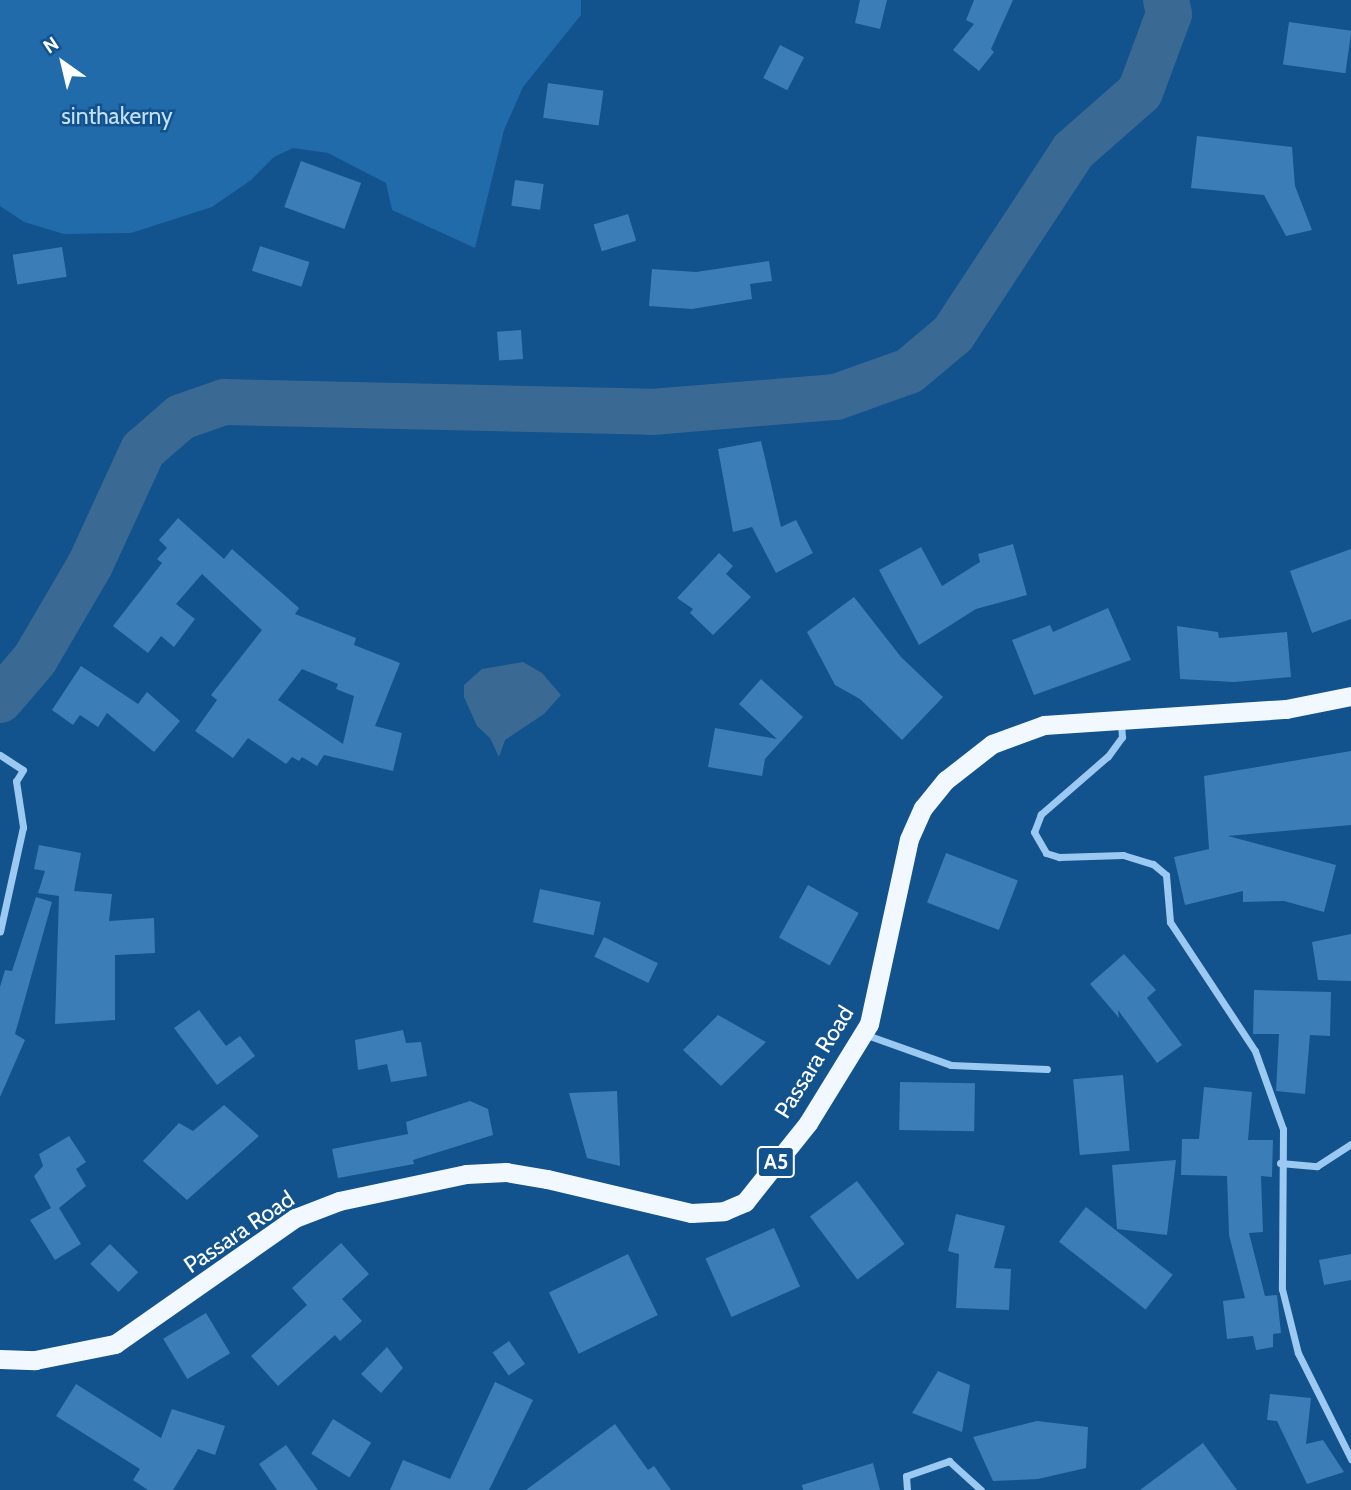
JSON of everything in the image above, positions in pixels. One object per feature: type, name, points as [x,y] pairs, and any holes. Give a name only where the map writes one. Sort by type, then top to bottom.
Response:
[{"type":"highway","name":"Passara Road","points":[[0,1359],[35,1360],[115,1344],[295,1218],[339,1201],[466,1174],[520,1175],[691,1213],[724,1211],[745,1202],[808,1123],[863,1034],[875,1009],[909,839],[923,808],[946,780],[992,744],[1044,725],[1286,709],[1351,696]]},
{"type":"street","points":[[1119,718],[1122,737],[1108,756],[1041,814],[1034,832],[1046,853],[1059,857],[1123,855],[1153,864],[1166,875],[1170,922],[1255,1051],[1283,1129],[1280,1163],[1282,1289],[1298,1353],[1351,1460]]},
{"type":"street","points":[[0,755],[23,769],[16,781],[23,827],[0,932]]},
{"type":"street","points":[[863,1034],[951,1065],[1047,1069]]},
{"type":"street","points":[[1280,1163],[1317,1166],[1351,1144]]},
{"type":"street","points":[[907,1490],[906,1476],[949,1461],[981,1490]]},
{"type":"green space","name":"sinthakerny","points":[[0,0],[581,0],[581,15],[523,87],[504,130],[475,248],[392,210],[386,183],[328,153],[293,148],[274,157],[251,180],[212,207],[131,233],[64,234],[24,222],[0,206]]},
{"type":"shaded area","points":[[523,662],[542,673],[561,695],[544,714],[505,740],[499,757],[490,738],[477,726],[464,697],[464,685],[482,669]]},
{"type":"building","points":[[860,0],[887,0],[880,29],[855,23]]},
{"type":"building","points":[[974,0],[1013,0],[991,49],[994,52],[979,71],[953,50],[974,24],[966,20]]},
{"type":"building","points":[[1289,22],[1351,31],[1345,73],[1283,65]]},
{"type":"building","points":[[780,45],[804,57],[787,90],[763,78]]},
{"type":"building","points":[[548,83],[603,91],[599,125],[543,118]]},
{"type":"building","points":[[1197,136],[1292,147],[1295,186],[1312,230],[1286,236],[1264,195],[1191,188]]},
{"type":"building","points":[[301,161],[361,183],[344,229],[284,207]]},
{"type":"building","points":[[515,180],[544,184],[540,210],[511,206]]},
{"type":"building","points":[[628,214],[636,241],[602,251],[594,225]]},
{"type":"building","points":[[260,246],[309,262],[301,287],[252,271]]},
{"type":"building","points":[[62,247],[67,277],[17,284],[13,255]]},
{"type":"building","points":[[769,261],[772,281],[750,284],[752,299],[692,309],[649,306],[652,269],[696,272]]},
{"type":"building","points":[[521,330],[523,359],[499,361],[497,332]]},
{"type":"building","points":[[761,441],[781,527],[796,520],[813,553],[776,573],[752,527],[733,532],[718,449]]},
{"type":"building","points":[[178,518],[224,559],[232,549],[299,608],[295,614],[356,638],[354,645],[400,663],[375,726],[402,733],[393,771],[324,755],[317,766],[302,757],[299,761],[292,757],[286,764],[248,738],[233,758],[195,731],[217,700],[211,695],[262,630],[202,574],[176,604],[195,619],[174,647],[161,636],[148,653],[113,626],[162,563],[157,559],[167,548],[159,540]],"holes":[[[302,669],[338,684],[336,689],[354,696],[343,744],[278,700]]]},
{"type":"building","points":[[1013,544],[1027,595],[976,609],[919,645],[879,570],[921,547],[942,586],[980,562],[978,554]]},
{"type":"building","points":[[1351,549],[1351,619],[1312,633],[1290,571]]},
{"type":"building","points":[[719,553],[733,566],[726,574],[751,597],[713,635],[690,613],[693,609],[677,598]]},
{"type":"building","points":[[854,597],[901,657],[943,697],[902,740],[860,699],[835,685],[807,632]]},
{"type":"building","points":[[1108,608],[1131,660],[1034,695],[1012,640],[1050,625],[1053,632]]},
{"type":"building","points":[[1177,626],[1218,632],[1219,638],[1287,632],[1291,677],[1234,682],[1180,679]]},
{"type":"building","points":[[81,666],[138,704],[147,692],[180,721],[154,752],[107,713],[98,727],[80,715],[73,725],[52,710]]},
{"type":"building","points":[[761,679],[803,717],[765,759],[762,776],[708,767],[715,728],[777,739],[739,704]]},
{"type":"building","points":[[1351,751],[1351,825],[1228,836],[1336,865],[1324,912],[1284,901],[1243,902],[1243,891],[1185,905],[1174,857],[1209,849],[1204,776]]},
{"type":"building","points":[[39,845],[81,853],[74,891],[112,894],[109,921],[154,918],[155,953],[115,955],[115,1020],[55,1024],[59,896],[38,893],[45,871],[34,869]]},
{"type":"building","points":[[946,853],[1018,881],[999,930],[927,902]]},
{"type":"building","points":[[808,885],[859,913],[830,966],[779,937]]},
{"type":"building","points":[[540,889],[601,902],[594,935],[533,922]]},
{"type":"building","points":[[36,897],[52,902],[15,1034],[25,1040],[0,1097],[0,987],[5,970],[12,971]]},
{"type":"building","points":[[1351,934],[1351,981],[1318,980],[1312,942]]},
{"type":"building","points":[[604,937],[658,963],[648,983],[594,957]]},
{"type":"building","points":[[1124,954],[1156,990],[1147,998],[1182,1045],[1157,1063],[1118,1010],[1119,1018],[1090,984]]},
{"type":"building","points":[[1254,990],[1331,992],[1330,1036],[1310,1035],[1305,1094],[1276,1091],[1279,1034],[1253,1034]]},
{"type":"building","points":[[199,1010],[226,1046],[240,1036],[255,1056],[217,1085],[174,1028]]},
{"type":"building","points":[[718,1015],[766,1042],[721,1086],[683,1050]]},
{"type":"building","points":[[403,1030],[406,1043],[421,1042],[427,1076],[391,1082],[387,1064],[358,1070],[355,1040]]},
{"type":"building","points":[[1123,1075],[1130,1151],[1080,1155],[1073,1079]]},
{"type":"building","points":[[900,1082],[975,1083],[974,1131],[899,1130]]},
{"type":"building","points":[[1204,1087],[1252,1092],[1248,1140],[1273,1140],[1272,1177],[1261,1176],[1263,1232],[1249,1233],[1265,1296],[1277,1295],[1281,1333],[1273,1334],[1273,1347],[1256,1350],[1253,1336],[1227,1339],[1223,1301],[1245,1298],[1229,1235],[1227,1176],[1181,1175],[1182,1139],[1199,1139]]},
{"type":"building","points":[[617,1091],[620,1166],[587,1158],[569,1093]]},
{"type":"building","points":[[470,1101],[488,1109],[493,1135],[413,1160],[414,1164],[338,1178],[332,1149],[408,1134],[406,1122]]},
{"type":"building","points":[[224,1105],[259,1136],[187,1200],[143,1161],[179,1123],[193,1131]]},
{"type":"building","points":[[69,1136],[86,1162],[76,1169],[86,1186],[59,1208],[81,1244],[55,1260],[30,1220],[51,1208],[34,1176],[43,1166],[39,1154]]},
{"type":"building","points":[[1176,1160],[1167,1235],[1117,1229],[1112,1165]]},
{"type":"building","points":[[857,1181],[905,1244],[857,1280],[810,1217]]},
{"type":"building","points":[[1086,1207],[1173,1275],[1146,1309],[1059,1242]]},
{"type":"building","points":[[956,1214],[1005,1226],[994,1268],[1011,1269],[1009,1310],[956,1308],[959,1254],[948,1251]]},
{"type":"building","points":[[774,1228],[800,1286],[732,1317],[705,1259]]},
{"type":"building","points":[[341,1243],[369,1274],[342,1299],[362,1321],[340,1341],[335,1335],[278,1386],[251,1356],[307,1305],[292,1288]]},
{"type":"building","points":[[110,1244],[138,1272],[118,1292],[90,1264]]},
{"type":"building","points":[[628,1254],[658,1315],[579,1354],[549,1293]]},
{"type":"building","points":[[1351,1254],[1351,1280],[1324,1285],[1319,1260]]},
{"type":"building","points":[[206,1313],[230,1353],[187,1379],[163,1339]]},
{"type":"building","points":[[509,1341],[525,1364],[509,1375],[493,1352]]},
{"type":"building","points":[[387,1347],[403,1368],[381,1393],[361,1374]]},
{"type":"building","points":[[938,1371],[970,1385],[962,1432],[912,1413]]},
{"type":"building","points":[[495,1382],[533,1400],[489,1490],[390,1490],[403,1460],[450,1479]]},
{"type":"building","points":[[76,1384],[161,1438],[172,1409],[225,1426],[215,1455],[198,1449],[173,1490],[148,1490],[133,1480],[140,1469],[56,1416]]},
{"type":"building","points":[[1270,1394],[1311,1398],[1306,1444],[1323,1440],[1344,1472],[1307,1484],[1277,1421],[1267,1420]]},
{"type":"building","points":[[333,1419],[371,1443],[349,1478],[311,1454]]},
{"type":"building","points":[[1037,1421],[1088,1427],[1086,1468],[1038,1479],[993,1481],[973,1437]]},
{"type":"building","points":[[615,1424],[648,1470],[654,1466],[671,1490],[526,1490]]},
{"type":"building","points":[[1203,1443],[1237,1490],[1140,1490]]},
{"type":"building","points":[[286,1445],[318,1490],[277,1490],[259,1464]]},
{"type":"building","points":[[873,1463],[880,1490],[803,1490],[802,1485]]},
{"type":"waterway","points":[[0,700],[35,659],[90,565],[143,450],[181,417],[224,402],[652,412],[836,397],[909,371],[953,334],[1073,151],[1140,92],[1169,14],[1166,0]]}]
